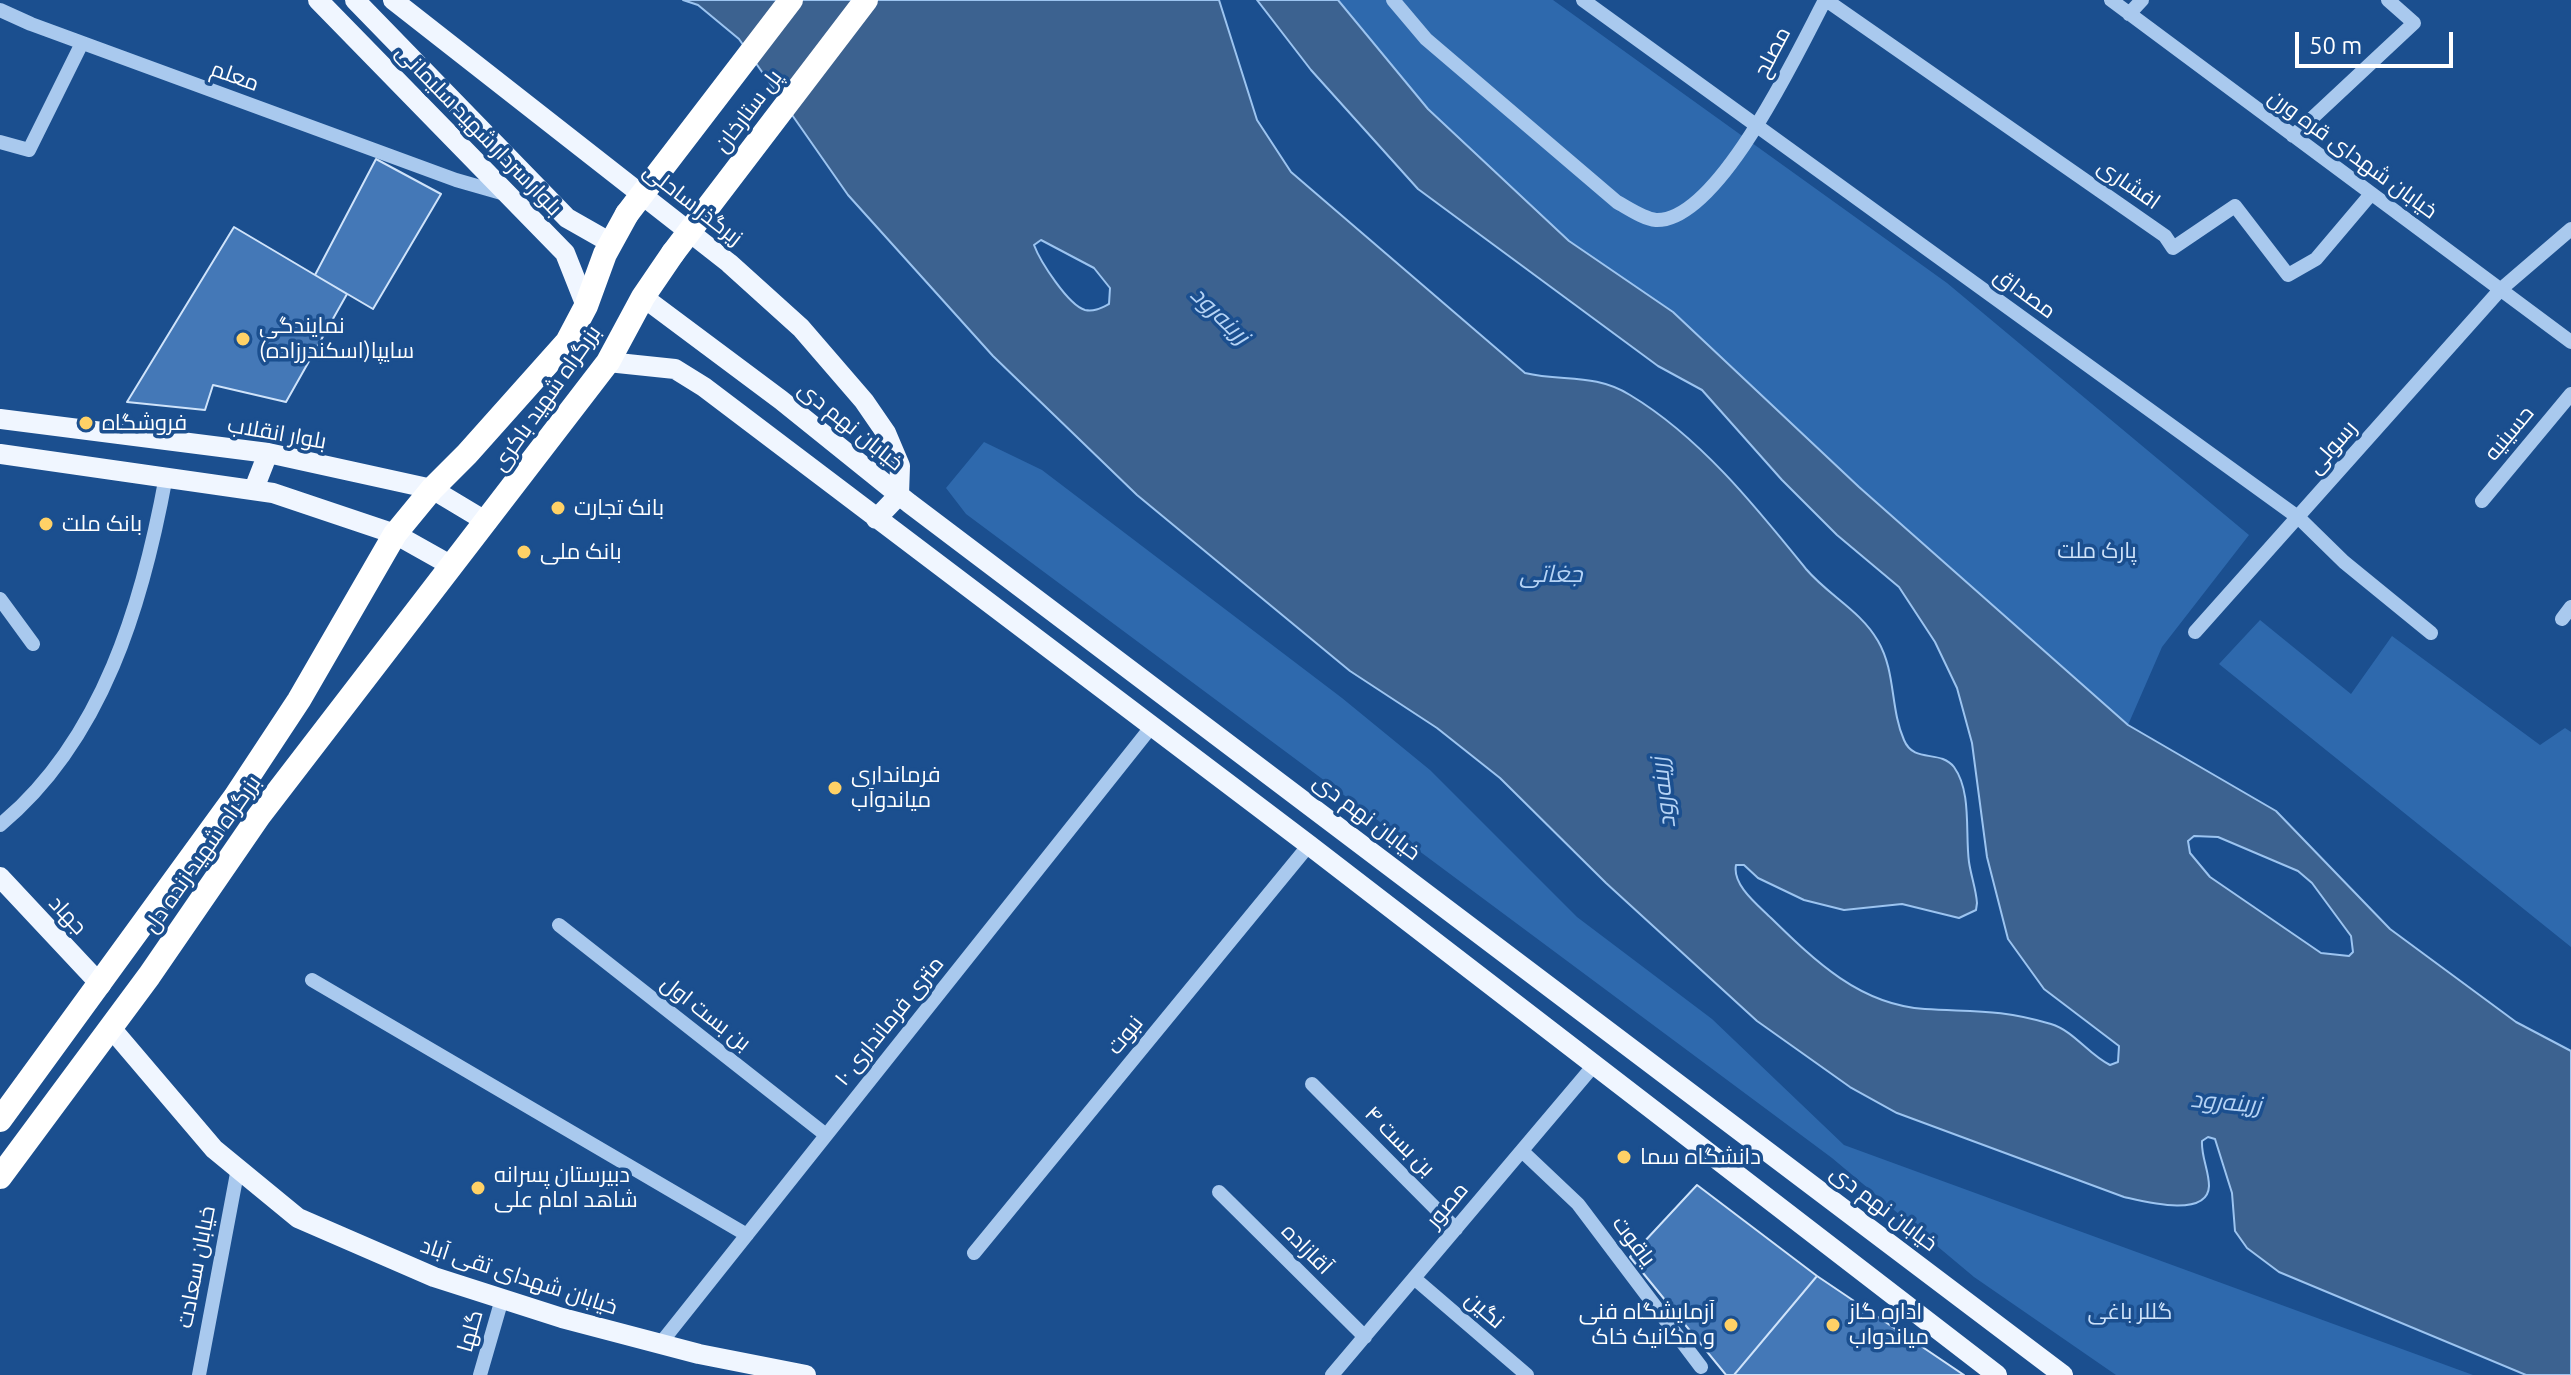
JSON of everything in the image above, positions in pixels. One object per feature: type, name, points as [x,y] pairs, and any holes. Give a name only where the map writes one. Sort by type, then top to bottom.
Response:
[{"type":"highway","name":"پل ستارخان","points":[[627,214],[791,0]]},
{"type":"highway","name":"پل ستارخان","points":[[673,253],[866,0]]},
{"type":"highway","name":"بزرگراه شهید باکری","points":[[432,489],[567,342],[627,214]]},
{"type":"highway","name":"بزرگراه شهید باکری","points":[[452,566],[608,362],[643,297],[673,253]]},
{"type":"highway","name":"بزرگراه شهید زنده دل","points":[[2,1115],[101,985],[115,958],[235,797],[291,712],[395,534],[432,489]]},
{"type":"highway","name":"بزرگراه شهید زنده دل","points":[[0,1177],[111,1028],[259,816],[452,566]]},
{"type":"main road","name":"بلوار سردار شهید سلیمانی","points":[[318,0],[565,253],[586,306]]},
{"type":"main road","name":"بلوار سردار شهید سلیمانی","points":[[355,0],[567,218],[611,243]]},
{"type":"main road","name":"زیرگذر ساحلی","points":[[393,0],[729,263],[801,328],[864,401],[886,433],[900,466],[899,495]]},
{"type":"main road","points":[[453,137],[472,120]]},
{"type":"main road","name":"خیابان نهم دی","points":[[643,297],[781,400],[899,495],[2063,1375]]},
{"type":"main road","points":[[608,362],[675,369],[1309,845],[1997,1375]]},
{"type":"main road","name":"بلوار انقلاب","points":[[0,419],[268,453],[432,489],[487,522]]},
{"type":"main road","points":[[254,489],[268,453]]},
{"type":"main road","points":[[0,454],[254,489],[395,534],[452,566]]},
{"type":"main road","points":[[876,519],[899,495]]},
{"type":"main road","name":"جهاد","points":[[0,877],[101,985]]},
{"type":"main road","name":"خیابان شهدای تقی آباد","points":[[111,1028],[214,1149],[298,1218],[434,1277],[502,1299],[660,1344],[806,1375]]},
{"type":"main road","points":[[1595,1064],[1617,1036]]},
{"type":"street","name":"مصلح","points":[[1393,0],[1426,39],[1617,202],[1654,220],[1669,218],[1710,191],[1758,124],[1826,0]]},
{"type":"street","name":"مصداق","points":[[1583,0],[2299,518],[2344,562],[2431,633]]},
{"type":"street","name":"افشاری","points":[[1826,0],[2165,236],[2173,248],[2235,206],[2288,275],[2316,259],[2371,194]]},
{"type":"street","name":"خیابان شهدای قره ورن","points":[[2111,0],[2571,342]]},
{"type":"street","points":[[2129,14],[2142,0]]},
{"type":"street","points":[[2293,136],[2414,23],[2388,0]]},
{"type":"street","name":"معلم","points":[[0,10],[456,180],[509,195]]},
{"type":"street","points":[[0,142],[29,150],[82,43]]},
{"type":"street","name":"رسولی","points":[[2195,632],[2500,290],[2571,229]]},
{"type":"street","name":"حسینیه","points":[[2482,501],[2571,394]]},
{"type":"street","points":[[0,825],[32,798],[76,737],[124,641],[150,563],[166,476]]},
{"type":"street","points":[[0,599],[33,644]]},
{"type":"street","name":"۱۰ متری فرمانداری","points":[[660,1344],[1152,726]]},
{"type":"street","name":"نبوت","points":[[974,1253],[1309,845]]},
{"type":"street","name":"بن بست اول","points":[[559,925],[826,1135]]},
{"type":"street","points":[[312,980],[747,1235]]},
{"type":"street","name":"مصور","points":[[1332,1375],[1595,1064]]},
{"type":"street","name":"بن بست ۴","points":[[1312,1084],[1456,1229]]},
{"type":"street","name":"یاقوت","points":[[1522,1151],[1578,1204],[1701,1367]]},
{"type":"street","name":"خیابان سعادت","points":[[199,1375],[238,1168]]},
{"type":"street","name":"آقازاده","points":[[1219,1192],[1365,1337]]},
{"type":"street","name":"نگین","points":[[1414,1278],[1527,1375]]},
{"type":"street","name":"گلها","points":[[480,1375],[502,1299]]},
{"type":"green space","name":"پارک ملت","points":[[1338,0],[1553,0],[1947,283],[2249,535],[2162,647],[2128,725],[1859,487],[1673,312],[1569,241],[1428,109]]},
{"type":"green space","name":"گللر باغی","points":[[984,442],[1042,470],[1342,698],[1430,770],[1577,917],[1712,1019],[1844,1145],[2473,1375],[2116,1375],[1974,1277],[1832,1158],[966,514],[946,488]]},
{"type":"green space","points":[[2260,620],[2351,694],[2392,636],[2540,745],[2565,728],[2571,732],[2571,947],[2219,664]]},
{"type":"water","name":"جغاتی","points":[[683,0],[1219,0],[1257,120],[1291,172],[1525,373],[1591,381],[1617,388],[1680,431],[1726,474],[1815,579],[1871,630],[1888,665],[1900,728],[1908,747],[1914,752],[1948,762],[1960,777],[1966,800],[1969,862],[1976,910],[1959,918],[1902,904],[1844,910],[1804,900],[1758,878],[1744,865],[1736,865],[1738,880],[1747,894],[1822,965],[1859,990],[1902,1006],[1988,1012],[2051,1024],[2074,1037],[2110,1065],[2118,1062],[2119,1046],[2044,989],[2008,939],[1987,857],[1972,743],[1957,688],[1935,642],[1899,587],[1837,535],[1782,480],[1702,390],[1658,366],[1418,189],[1311,70],[1257,0],[1338,0],[1428,109],[1569,241],[1673,312],[1859,487],[2128,725],[2276,811],[2390,929],[2516,1022],[2571,1051],[2571,1375],[2526,1375],[2279,1272],[2247,1248],[2235,1231],[2232,1193],[2215,1139],[2208,1137],[2202,1141],[2209,1186],[2206,1196],[2198,1202],[2173,1205],[2124,1197],[1897,1113],[1850,1087],[1757,1021],[1606,883],[1500,778],[1437,728],[1350,671],[1137,495],[993,356],[848,195],[739,39],[698,5]],"holes":[[[1041,240],[1094,268],[1110,288],[1109,304],[1085,310],[1071,300],[1055,282],[1037,252],[1034,245]],[[2194,836],[2218,837],[2298,871],[2312,883],[2351,936],[2353,952],[2349,956],[2321,953],[2210,877],[2190,853],[2188,841]]]},
{"type":"building","points":[[376,159],[441,194],[373,309],[315,275]]},
{"type":"building","name":"نمایندگی سایپا(اسکندرزاده)","points":[[234,227],[347,294],[286,402],[213,385],[205,410],[127,402]]},
{"type":"building","name":"آزمایشگاه فنی و مکانیک خاک","points":[[1697,1185],[1817,1276],[1734,1375],[1726,1375],[1630,1257]]},
{"type":"building","name":"اداره گاز میاندواب","points":[[1817,1276],[1964,1375],[1734,1375]]},
{"type":"place","name":"نمایندگی سایپا(اسکندرزاده)","points":[[243,339]]},
{"type":"place","name":"فروشگاه","points":[[86,423]]},
{"type":"place","name":"بانک تجارت","points":[[558,508]]},
{"type":"place","name":"بانک ملت","points":[[46,524]]},
{"type":"place","name":"بانک ملی","points":[[524,552]]},
{"type":"place","name":"فرمانداری میاندوآب","points":[[835,788]]},
{"type":"place","name":"دانشگاه سما","points":[[1624,1157]]},
{"type":"place","name":"دبیرستان پسرانه شاهد امام علی","points":[[478,1188]]},
{"type":"place","name":"آزمایشگاه فنی و مکانیک خاک","points":[[1731,1325]]},
{"type":"place","name":"اداره گاز میاندواب","points":[[1833,1325]]},
{"type":"water label","name":"زرینه‌رود","points":[[1220,315]]},
{"type":"water label","name":"زرینه‌رود","points":[[1663,793]]},
{"type":"water label","name":"زرینه‌رود","points":[[2226,1102]]}]
